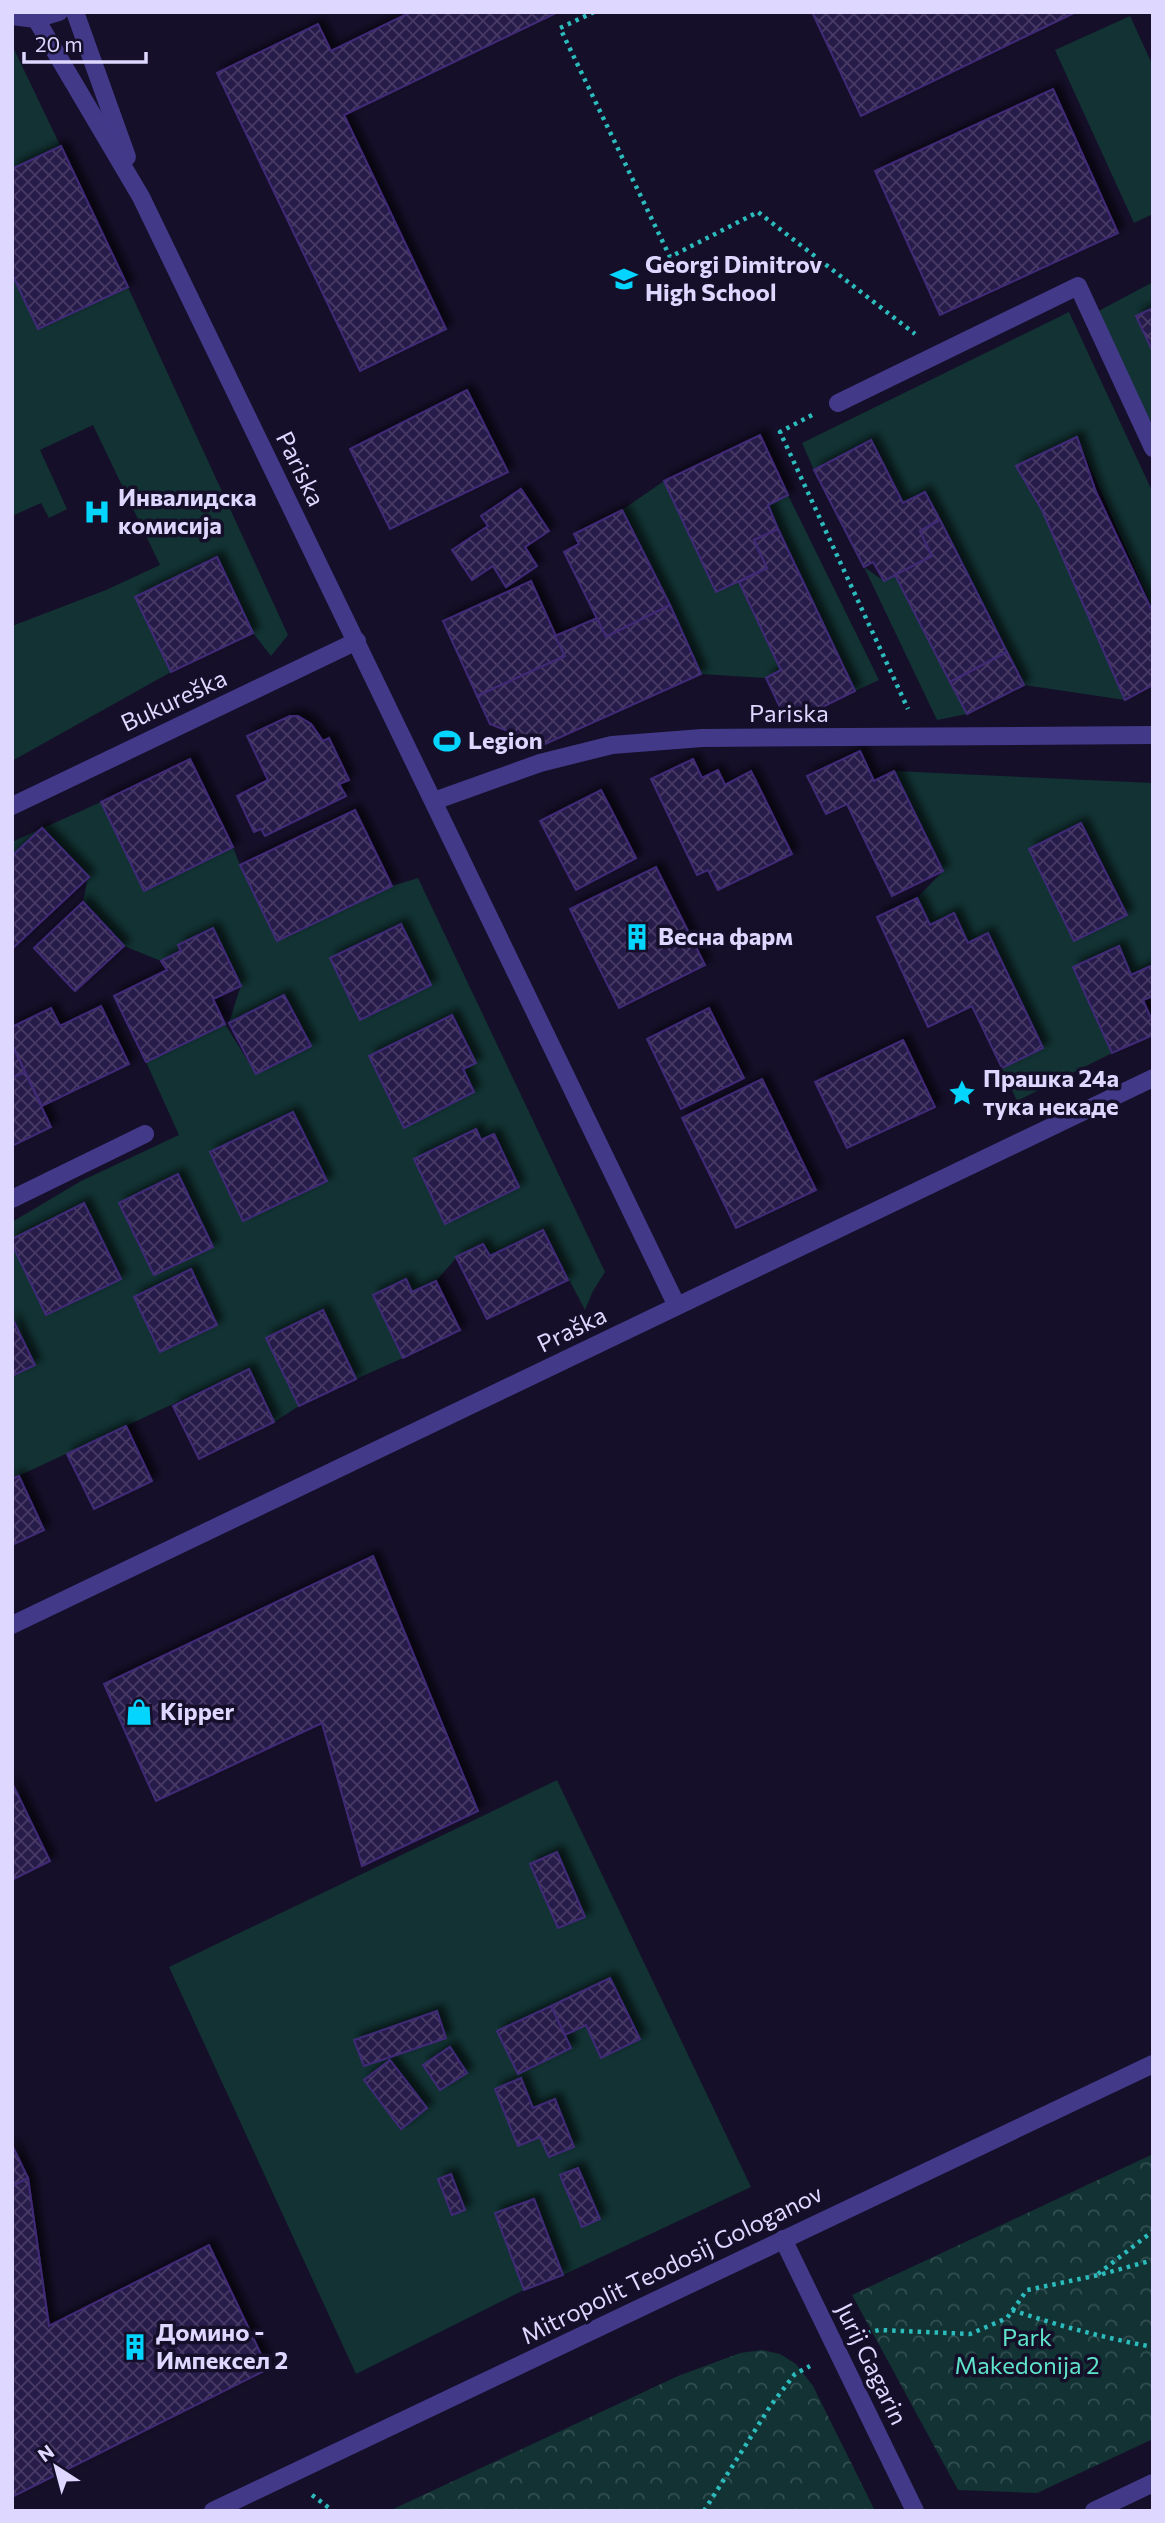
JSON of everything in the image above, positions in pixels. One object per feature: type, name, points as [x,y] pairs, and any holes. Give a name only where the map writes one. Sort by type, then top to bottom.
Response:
[{"type":"street","points":[[12,16],[36,19],[59,12]]},
{"type":"street","name":"Pariska","points":[[75,12],[141,197]]},
{"type":"street","name":"Pariska","points":[[36,19],[141,197],[677,1306]]},
{"type":"street","points":[[838,402],[1078,286],[1153,448]]},
{"type":"street","name":"Bukureška","points":[[12,806],[357,641]]},
{"type":"street","name":"Pariska","points":[[434,801],[540,763],[612,745],[702,738],[1153,735]]},
{"type":"street","name":"Praška","points":[[12,1625],[1153,1078]]},
{"type":"street","points":[[12,1199],[145,1134]]},
{"type":"street","name":"Mitropolit Teodosij Gologanov","points":[[213,2511],[1153,2064]]},
{"type":"street","name":"Jurij Gagarin","points":[[783,2239],[915,2511]]},
{"type":"street","points":[[1094,2511],[1153,2483]]},
{"type":"path","points":[[594,12],[560,28],[670,257],[758,212],[918,337]]},
{"type":"path","points":[[838,402],[780,432],[922,738]]},
{"type":"path","points":[[1096,2275],[1153,2231]]},
{"type":"path","points":[[867,2333],[879,2330],[971,2334],[1007,2318],[1027,2290],[1153,2260]]},
{"type":"path","points":[[1013,2310],[1067,2328],[1153,2347]]},
{"type":"path","points":[[704,2511],[771,2405],[796,2374],[810,2366]]},
{"type":"green space","points":[[1130,16],[1153,66],[1153,214],[1134,223],[1055,50]]},
{"type":"green space","points":[[12,45],[128,287],[288,635],[271,656],[253,633],[216,557],[135,597],[171,672],[12,761],[12,626],[106,590],[160,565],[93,425],[40,450],[67,509],[49,518],[41,503],[12,516]]},
{"type":"green space","points":[[1153,282],[1153,308],[1136,316],[1153,352],[1153,425],[1091,315]]},
{"type":"green space","points":[[1069,312],[1153,493],[1153,610],[1077,437],[1017,467],[1042,510],[1125,700],[1024,685],[925,492],[903,503],[871,440],[814,470],[802,443]]},
{"type":"green space","points":[[664,481],[716,592],[739,582],[781,670],[766,678],[701,674],[622,510]]},
{"type":"green space","points":[[788,495],[879,680],[855,691],[768,505]]},
{"type":"green space","points":[[864,567],[884,581],[895,575],[967,714],[937,720]]},
{"type":"green space","points":[[894,771],[1153,783],[1153,965],[1131,975],[1118,946],[1073,967],[1112,1053],[1017,1101],[1002,1068],[1042,1048],[988,933],[968,943],[954,913],[930,925],[917,898],[943,871]],"holes":[[[1081,823],[1127,914],[1074,941],[1029,849]]]},
{"type":"green space","points":[[101,802],[144,891],[233,847],[240,865],[392,886],[418,878],[605,1272],[585,1310],[543,1230],[490,1256],[483,1244],[457,1257],[436,1281],[412,1292],[403,1358],[356,1379],[323,1310],[266,1338],[299,1406],[274,1422],[248,1369],[12,1479],[12,1376],[35,1365],[12,1318],[12,1244],[121,1279],[84,1204],[12,1239],[12,1222],[81,1181],[179,1135],[146,1062],[225,1024],[256,1074],[311,1046],[284,995],[229,1023],[241,985],[213,928],[181,951],[161,961],[124,946],[83,902],[88,877],[42,828]],"holes":[[[400,924],[431,985],[360,1020],[331,958]],[[452,1015],[476,1063],[463,1069],[474,1092],[404,1127],[369,1056]],[[293,1112],[326,1181],[243,1220],[210,1152]],[[476,1129],[481,1140],[494,1134],[519,1187],[445,1224],[414,1159]],[[178,1174],[213,1247],[154,1275],[119,1203]],[[191,1270],[217,1325],[160,1352],[134,1297]]]},
{"type":"green space","points":[[41,829],[12,856],[12,842]]},
{"type":"green space","points":[[557,1780],[751,2187],[563,2275],[524,2290],[356,2374],[169,1967]]},
{"type":"green space","name":"Park Makedonija 2","points":[[1153,2154],[1153,2439],[1037,2493],[958,2490],[852,2295]]},
{"type":"green space","points":[[762,2350],[780,2354],[796,2364],[813,2386],[875,2511],[389,2511],[678,2376],[740,2353]]},
{"type":"building","points":[[411,12],[558,12],[344,115],[446,329],[360,371],[217,73],[318,24],[331,51]]},
{"type":"building","points":[[812,12],[1076,12],[861,116]]},
{"type":"building","points":[[1053,89],[1118,233],[940,315],[875,171]]},
{"type":"building","points":[[61,146],[128,287],[38,329],[12,274],[12,169]]},
{"type":"building","points":[[1153,308],[1153,352],[1136,316]]},
{"type":"building","points":[[467,390],[508,472],[390,529],[350,449]]},
{"type":"building","points":[[760,435],[788,495],[768,505],[778,529],[754,540],[767,568],[716,592],[664,481]]},
{"type":"building","points":[[1077,437],[1096,492],[1153,613],[1153,685],[1125,700],[1042,510],[1016,466]]},
{"type":"building","points":[[871,440],[903,503],[925,492],[940,520],[920,531],[932,556],[884,581],[873,562],[864,567],[814,470]]},
{"type":"building","points":[[521,489],[549,531],[525,547],[537,566],[506,587],[493,566],[472,580],[452,550],[488,526],[481,516]]},
{"type":"building","points":[[622,510],[670,605],[606,637],[564,552],[579,544],[574,534]]},
{"type":"building","points":[[940,520],[1007,652],[950,682],[895,575],[932,556],[920,531]]},
{"type":"building","points":[[778,529],[855,691],[788,724],[766,678],[781,670],[739,582],[767,568],[754,540]]},
{"type":"building","points":[[217,557],[253,633],[171,672],[135,597]]},
{"type":"building","points":[[531,581],[565,656],[477,696],[443,621]]},
{"type":"building","points":[[670,605],[701,674],[543,745],[490,724],[477,696],[565,656],[555,636],[597,618],[606,637]]},
{"type":"building","points":[[1007,652],[1024,685],[967,714],[950,682]]},
{"type":"building","points":[[290,716],[298,716],[311,724],[323,741],[329,738],[349,780],[339,784],[346,796],[265,836],[261,829],[254,832],[237,796],[268,780],[247,736]]},
{"type":"building","points":[[860,751],[874,781],[894,771],[943,871],[892,896],[847,804],[826,814],[807,776]]},
{"type":"building","points":[[190,759],[233,847],[144,891],[101,802]]},
{"type":"building","points":[[693,759],[702,778],[718,770],[725,785],[751,771],[792,854],[718,890],[708,870],[697,875],[651,779]]},
{"type":"building","points":[[601,790],[636,858],[576,890],[540,821]]},
{"type":"building","points":[[355,810],[392,886],[277,941],[240,865]]},
{"type":"building","points":[[1081,823],[1127,915],[1074,941],[1029,849]]},
{"type":"building","points":[[42,828],[89,877],[12,949],[12,856]]},
{"type":"building","name":"Весна фарм","points":[[656,867],[705,965],[619,1008],[570,909]]},
{"type":"building","points":[[917,898],[930,925],[954,913],[968,943],[988,933],[1043,1048],[1002,1068],[972,1006],[928,1027],[877,917]]},
{"type":"building","points":[[83,902],[124,946],[75,991],[34,948]]},
{"type":"building","points":[[401,924],[431,985],[360,1020],[330,958]]},
{"type":"building","points":[[213,928],[241,986],[213,999],[225,1024],[146,1062],[114,996],[167,970],[161,961],[181,951],[178,945]]},
{"type":"building","points":[[1119,946],[1131,975],[1153,965],[1153,996],[1143,1000],[1153,1023],[1153,1035],[1112,1053],[1073,967]]},
{"type":"building","points":[[284,995],[311,1046],[256,1074],[229,1023]]},
{"type":"building","points":[[101,1006],[129,1064],[42,1106],[12,1045],[12,1027],[51,1008],[60,1026]]},
{"type":"building","points":[[709,1008],[744,1078],[681,1109],[647,1039]]},
{"type":"building","points":[[452,1015],[476,1063],[463,1069],[474,1092],[404,1128],[369,1056]]},
{"type":"building","points":[[903,1040],[935,1107],[847,1148],[815,1082]]},
{"type":"building","points":[[12,1045],[25,1072],[12,1078]]},
{"type":"building","points":[[25,1072],[51,1127],[12,1146],[12,1078]]},
{"type":"building","points":[[762,1079],[816,1190],[736,1228],[682,1118]]},
{"type":"building","points":[[293,1112],[327,1181],[243,1221],[210,1152]]},
{"type":"building","points":[[476,1129],[481,1140],[494,1134],[519,1187],[445,1224],[414,1159]]},
{"type":"building","points":[[178,1174],[213,1247],[154,1275],[119,1203]]},
{"type":"building","points":[[84,1203],[121,1279],[46,1315],[12,1239]]},
{"type":"building","points":[[543,1230],[568,1280],[487,1319],[456,1257],[483,1244],[490,1256]]},
{"type":"building","points":[[191,1269],[217,1325],[160,1352],[134,1297]]},
{"type":"building","points":[[406,1279],[412,1292],[436,1281],[460,1330],[403,1358],[373,1295]]},
{"type":"building","points":[[323,1310],[356,1379],[299,1406],[266,1338]]},
{"type":"building","points":[[12,1318],[35,1365],[12,1376]]},
{"type":"building","points":[[249,1369],[274,1422],[199,1459],[173,1406]]},
{"type":"building","points":[[126,1426],[152,1481],[94,1509],[67,1454]]},
{"type":"building","points":[[19,1476],[44,1530],[12,1545],[12,1479]]},
{"type":"building","points":[[373,1556],[478,1811],[362,1866],[322,1723],[156,1801],[104,1684]]},
{"type":"building","points":[[12,1783],[50,1861],[12,1880]]},
{"type":"building","points":[[557,1852],[585,1917],[558,1928],[530,1864]]},
{"type":"building","points":[[610,1978],[640,2039],[601,2058],[586,2025],[565,2035],[551,2006]]},
{"type":"building","points":[[551,2006],[571,2048],[518,2074],[497,2031]]},
{"type":"building","points":[[437,2011],[446,2038],[364,2066],[354,2040]]},
{"type":"building","points":[[450,2047],[467,2073],[440,2090],[423,2065]]},
{"type":"building","points":[[390,2060],[427,2108],[401,2129],[364,2080]]},
{"type":"building","points":[[521,2078],[533,2108],[555,2099],[574,2147],[549,2157],[540,2137],[518,2146],[495,2089]]},
{"type":"building","points":[[12,2145],[28,2178],[12,2186]]},
{"type":"building","points":[[578,2168],[600,2219],[582,2227],[560,2175]]},
{"type":"building","points":[[451,2174],[465,2210],[452,2215],[438,2179]]},
{"type":"building","name":"Домино - Импексел 2","points":[[28,2178],[49,2326],[209,2245],[268,2369],[12,2497],[12,2186]]},
{"type":"building","points":[[534,2199],[563,2275],[524,2290],[495,2213]]},
{"type":"place","name":"Georgi Dimitrov High School","points":[[624,279]]},
{"type":"place","name":"Инвалидска комисија","points":[[97,512]]},
{"type":"place","name":"Legion","points":[[447,741]]},
{"type":"place","name":"Весна фарм","points":[[637,937]]},
{"type":"place","name":"Прашка 24а тука некаде","points":[[962,1093]]},
{"type":"place","name":"Kipper","points":[[139,1712]]},
{"type":"place","name":"Домино - Импексел 2","points":[[135,2347]]}]
